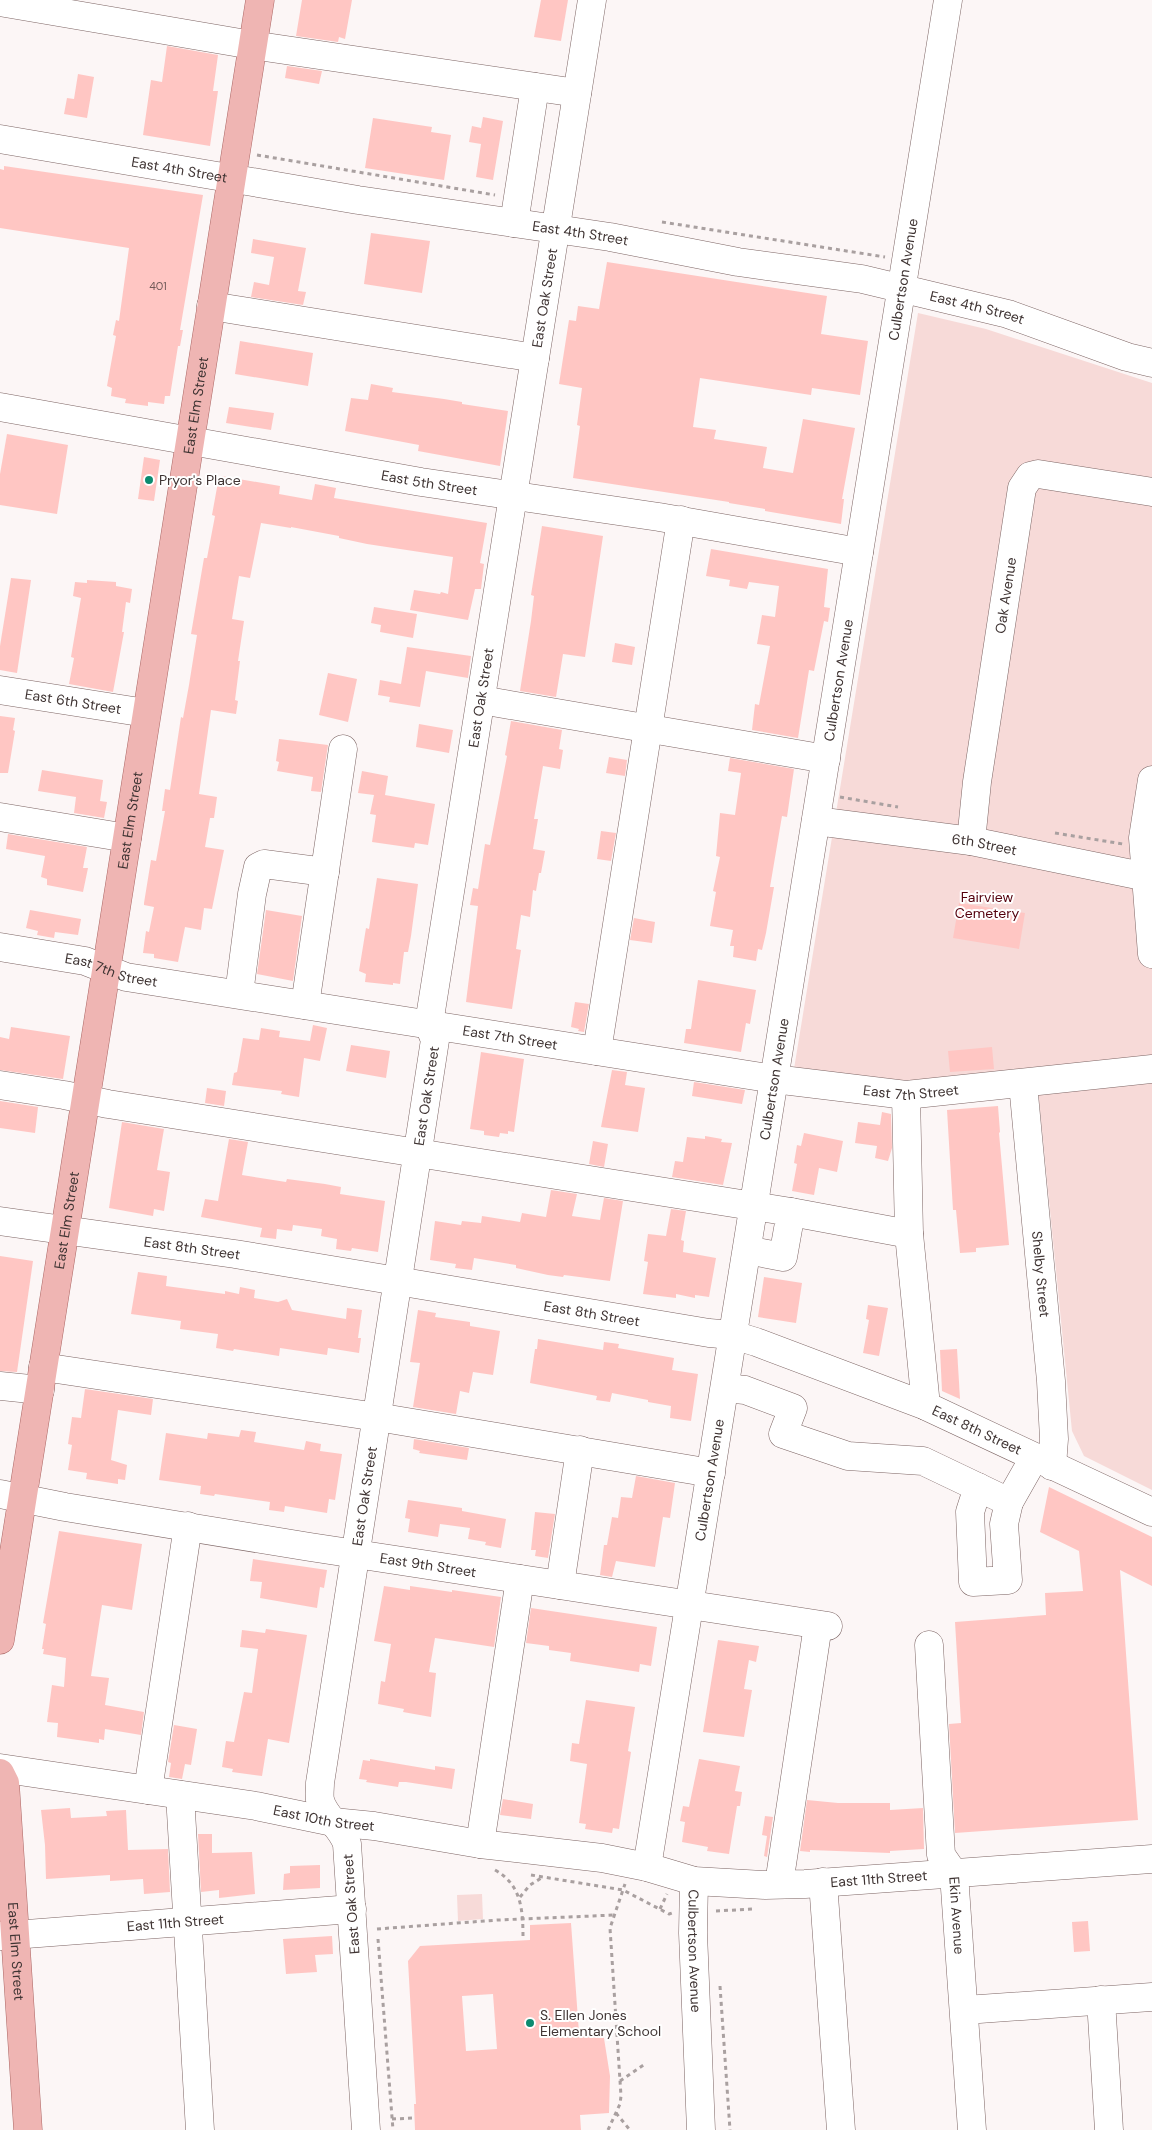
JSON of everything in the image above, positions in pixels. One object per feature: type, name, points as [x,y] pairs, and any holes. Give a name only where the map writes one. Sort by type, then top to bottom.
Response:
[{"type":"main road","name":"East Elm Street","points":[[0,1640],[11,1496],[41,1379],[85,1100],[95,965],[127,838],[260,0]]},
{"type":"main road","name":"East Elm Street","points":[[0,1773],[5,1783],[8,1935],[28,2130]]},
{"type":"street","name":"East Oak Street","points":[[366,2130],[348,1844],[342,1832],[325,1812],[320,1799],[320,1783],[435,1040],[429,1025],[592,0]]},
{"type":"street","name":"Culbertson Avenue","points":[[701,2130],[694,1942],[694,1881],[638,1865],[689,1606],[948,0]]},
{"type":"street","points":[[0,2],[56,6],[252,45],[577,93]]},
{"type":"street","points":[[516,211],[535,87]]},
{"type":"street","name":"East 4th Street","points":[[0,139],[231,179],[516,211],[555,230],[610,237],[738,262],[862,279],[902,288],[1008,314],[1127,357],[1152,363]]},
{"type":"street","points":[[211,306],[535,358]]},
{"type":"street","name":"East 5th Street","points":[[0,407],[421,482],[680,520],[859,552]]},
{"type":"street","name":"Oak Avenue","points":[[971,841],[977,782],[1022,488],[1030,476],[1038,474],[1152,492]]},
{"type":"street","points":[[597,1051],[680,520]]},
{"type":"street","name":"East 6th Street","points":[[0,690],[146,713]]},
{"type":"street","points":[[480,700],[826,758]]},
{"type":"street","points":[[305,1005],[343,748]]},
{"type":"street","points":[[1152,780],[1142,838],[1148,877],[1152,954]]},
{"type":"street","points":[[0,817],[127,838]]},
{"type":"street","name":"6th Street","points":[[816,821],[971,841],[1148,877]]},
{"type":"street","points":[[238,994],[252,894],[258,867],[264,864],[325,872]]},
{"type":"street","name":"East 7th Street","points":[[0,947],[95,965],[126,977],[774,1079],[906,1095],[1152,1069]]},
{"type":"street","name":"Shelby Street","points":[[1023,1084],[1051,1381],[1054,1439],[1043,1462]]},
{"type":"street","points":[[0,1085],[754,1205],[909,1234]]},
{"type":"street","points":[[906,1095],[909,1234],[926,1406]]},
{"type":"street","points":[[747,1250],[783,1257],[791,1212]]},
{"type":"street","name":"East 8th Street","points":[[0,1221],[64,1232],[235,1254],[709,1333],[733,1335],[788,1353],[926,1406],[1152,1512]]},
{"type":"street","points":[[0,1386],[41,1379],[377,1417],[711,1473]]},
{"type":"street","points":[[725,1388],[745,1390],[793,1408],[783,1434],[848,1456],[923,1461],[1010,1502]]},
{"type":"street","points":[[560,1585],[580,1450]]},
{"type":"street","points":[[978,1488],[970,1512],[973,1582],[1008,1580],[1004,1524],[1010,1502],[1043,1462]]},
{"type":"street","name":"East 9th Street","points":[[11,1496],[65,1507],[823,1626],[779,1884]]},
{"type":"street","points":[[148,1790],[188,1526]]},
{"type":"street","points":[[480,1844],[520,1579]]},
{"type":"street","name":"Ekin Avenue","points":[[929,1645],[941,1855],[954,1874],[972,2130]]},
{"type":"street","name":"East 10th Street","points":[[0,1768],[256,1806],[333,1822],[374,1826],[480,1844],[578,1855],[638,1865]]},
{"type":"street","points":[[180,1794],[200,2130]]},
{"type":"street","name":"East 11th Street","points":[[694,1881],[779,1884],[823,1882],[1152,1859]]},
{"type":"street","points":[[823,1882],[841,2130]]},
{"type":"street","name":"East 11th Street","points":[[8,1935],[352,1909]]},
{"type":"street","points":[[965,2010],[1152,1997]]},
{"type":"street","points":[[1101,2000],[1109,2130]]},
{"type":"path","points":[[257,155],[516,211]]},
{"type":"path","points":[[660,222],[890,258]]},
{"type":"path","points":[[608,2130],[620,2104],[610,1928],[626,1882],[638,1865]]},
{"type":"path","points":[[493,1868],[508,1878],[520,1898],[523,1939]]},
{"type":"path","points":[[520,1898],[530,1884],[543,1877]]},
{"type":"path","points":[[377,1929],[615,1915]]},
{"type":"path","points":[[720,1981],[730,2130]]},
{"type":"path","points":[[620,2081],[645,2064]]},
{"type":"path","points":[[616,2113],[630,2130]]},
{"type":"path","points":[[392,2119],[414,2118]]},
{"type":"green space","name":"Fairview Cemetery","points":[[918,313],[986,329],[1152,383],[1152,1490],[1084,1456],[1072,1431],[1037,1080],[906,1082],[794,1069]]},
{"type":"green space","points":[[482,1894],[483,1919],[458,1921],[457,1895]]},
{"type":"building","points":[[302,0],[352,0],[345,39],[339,37],[338,42],[296,36]]},
{"type":"building","points":[[541,0],[568,0],[561,41],[534,37]]},
{"type":"building","points":[[167,46],[218,55],[213,91],[218,91],[210,146],[143,135],[151,80],[162,82]]},
{"type":"building","points":[[287,66],[322,71],[319,84],[285,78]]},
{"type":"building","points":[[78,74],[94,77],[87,118],[64,114],[67,98],[74,99]]},
{"type":"building","points":[[483,117],[503,121],[493,180],[476,177],[481,144],[469,142],[472,126],[481,128]]},
{"type":"building","points":[[373,118],[432,127],[431,132],[451,135],[444,180],[365,168]]},
{"type":"building","points":[[4,166],[203,195],[180,330],[183,330],[180,346],[178,346],[170,396],[165,396],[164,404],[148,402],[148,406],[125,403],[126,399],[111,396],[112,388],[107,386],[116,336],[113,335],[116,320],[119,321],[129,248],[0,228],[0,169],[4,170]]},
{"type":"building","points":[[371,233],[430,241],[422,293],[364,284]]},
{"type":"building","points":[[253,239],[306,248],[298,291],[306,292],[303,305],[251,297],[254,282],[269,285],[274,257],[251,253]]},
{"type":"building","points":[[607,262],[827,296],[821,334],[868,341],[860,395],[812,388],[811,395],[700,378],[693,427],[716,430],[714,439],[767,447],[763,468],[793,473],[803,419],[855,428],[842,499],[844,499],[841,524],[765,511],[765,509],[729,502],[573,478],[580,426],[577,425],[582,388],[559,384],[569,320],[576,321],[578,306],[599,309]]},
{"type":"building","points":[[240,341],[313,353],[308,386],[235,374]]},
{"type":"building","points":[[371,384],[393,388],[392,392],[508,411],[500,466],[418,451],[419,445],[345,431],[351,398],[368,400]]},
{"type":"building","points":[[229,407],[274,413],[271,430],[226,423]]},
{"type":"building","points":[[7,434],[68,445],[57,514],[0,505],[0,474]]},
{"type":"building","points":[[144,457],[160,460],[154,501],[138,499]]},
{"type":"building","points":[[221,476],[280,486],[279,494],[312,500],[315,484],[336,488],[334,498],[487,523],[480,563],[484,564],[481,589],[475,589],[468,620],[410,610],[414,590],[448,594],[453,557],[367,544],[339,538],[339,536],[261,523],[250,578],[239,576],[232,619],[244,621],[238,661],[240,661],[235,700],[238,701],[236,714],[211,710],[199,794],[217,797],[214,818],[210,818],[205,847],[224,850],[212,909],[204,908],[201,930],[185,927],[178,962],[154,958],[154,954],[143,953],[146,931],[149,932],[154,907],[144,905],[144,903],[151,860],[156,861],[165,811],[162,811],[165,789],[170,790],[181,717],[183,718],[189,685],[197,635],[191,634],[204,558],[207,558],[215,516],[212,515],[218,482],[220,482]]},
{"type":"building","points":[[542,526],[603,536],[585,657],[563,654],[556,697],[520,691],[534,596],[531,595]]},
{"type":"building","points":[[711,549],[828,569],[824,607],[830,608],[828,622],[824,621],[814,671],[809,670],[798,738],[752,730],[755,704],[759,705],[770,646],[757,644],[762,615],[775,617],[779,586],[749,582],[747,589],[729,586],[730,580],[706,576]]},
{"type":"building","points":[[11,578],[31,580],[17,673],[0,670],[0,646]]},
{"type":"building","points":[[87,580],[116,582],[116,586],[132,589],[130,603],[126,602],[122,632],[124,632],[113,692],[69,684],[74,658],[71,657],[81,598],[73,596],[75,582],[87,583]]},
{"type":"building","points":[[374,607],[417,614],[413,638],[380,632],[381,625],[371,623]]},
{"type":"building","points":[[615,643],[635,647],[632,665],[612,662]]},
{"type":"building","points":[[407,647],[471,656],[468,678],[426,671],[420,707],[389,702],[390,697],[378,695],[380,680],[401,684]]},
{"type":"building","points":[[328,673],[357,679],[348,722],[319,715]]},
{"type":"building","points":[[0,716],[15,718],[13,730],[15,731],[8,773],[0,773]]},
{"type":"building","points":[[511,721],[562,730],[559,749],[563,750],[560,769],[543,766],[534,819],[538,819],[533,849],[545,851],[536,891],[533,890],[530,917],[521,915],[516,949],[521,950],[512,1009],[466,1002],[478,906],[470,905],[473,888],[478,889],[485,844],[490,845],[507,756],[505,755]]},
{"type":"building","points":[[419,724],[453,730],[449,753],[416,747]]},
{"type":"building","points":[[279,739],[328,745],[321,792],[311,791],[313,777],[277,771],[279,762],[276,761]]},
{"type":"building","points":[[609,757],[627,760],[625,776],[606,773]]},
{"type":"building","points":[[730,758],[794,769],[787,817],[782,816],[770,887],[774,887],[766,933],[762,950],[758,949],[756,961],[733,957],[734,946],[730,946],[733,930],[710,926],[716,892],[713,891],[720,857],[716,856],[720,813],[735,815],[741,773],[728,771]]},
{"type":"building","points":[[42,770],[103,780],[100,801],[107,802],[104,818],[74,813],[76,797],[38,791]]},
{"type":"building","points":[[362,771],[388,776],[385,795],[435,804],[428,845],[415,843],[414,848],[372,842],[376,815],[370,814],[374,795],[358,793]]},
{"type":"building","points":[[601,831],[616,833],[611,861],[597,859]]},
{"type":"building","points":[[8,834],[87,847],[83,868],[88,868],[83,892],[47,885],[47,879],[41,877],[45,856],[6,849]]},
{"type":"building","points":[[377,878],[418,884],[411,936],[408,952],[404,952],[400,984],[365,982],[366,974],[359,971],[366,928],[369,929]]},
{"type":"building","points":[[959,903],[1025,913],[1019,949],[953,938]]},
{"type":"building","points":[[30,910],[81,919],[78,935],[55,932],[54,938],[37,935],[38,931],[26,928]]},
{"type":"building","points":[[266,910],[302,916],[293,981],[257,974]]},
{"type":"building","points":[[634,918],[655,922],[652,943],[630,940]]},
{"type":"building","points":[[698,980],[756,990],[750,1024],[746,1023],[741,1052],[684,1043],[686,1029],[691,1029]]},
{"type":"building","points":[[575,1002],[589,1004],[584,1032],[571,1027]]},
{"type":"building","points":[[313,1025],[327,1028],[320,1061],[304,1058],[299,1097],[281,1094],[282,1091],[232,1085],[234,1073],[237,1072],[243,1038],[259,1040],[261,1028],[280,1031],[279,1037],[310,1041]]},
{"type":"building","points":[[11,1027],[70,1036],[63,1079],[0,1070],[0,1037],[9,1039]]},
{"type":"building","points":[[351,1045],[390,1051],[386,1078],[346,1071]]},
{"type":"building","points":[[992,1047],[994,1069],[950,1072],[948,1051]]},
{"type":"building","points":[[481,1052],[524,1059],[514,1132],[508,1131],[508,1134],[500,1133],[499,1137],[484,1135],[484,1131],[470,1129]]},
{"type":"building","points":[[612,1070],[627,1072],[625,1085],[645,1088],[638,1132],[601,1127]]},
{"type":"building","points":[[694,1082],[745,1090],[742,1104],[692,1096]]},
{"type":"building","points":[[207,1088],[226,1091],[224,1106],[205,1103]]},
{"type":"building","points":[[0,1101],[38,1107],[35,1133],[0,1128]]},
{"type":"building","points":[[998,1106],[1009,1245],[976,1248],[976,1252],[960,1253],[956,1210],[953,1210],[947,1110]]},
{"type":"building","points":[[882,1112],[891,1114],[892,1148],[888,1161],[875,1158],[877,1146],[855,1143],[858,1122],[880,1125]]},
{"type":"building","points":[[122,1122],[164,1129],[157,1170],[170,1172],[164,1211],[154,1209],[153,1216],[109,1208]]},
{"type":"building","points":[[804,1133],[843,1141],[837,1172],[819,1168],[814,1195],[792,1191],[797,1164],[794,1163],[797,1145],[801,1146]]},
{"type":"building","points":[[705,1136],[722,1139],[721,1142],[732,1143],[723,1185],[672,1177],[675,1161],[683,1162],[687,1137],[705,1139]]},
{"type":"building","points":[[229,1139],[248,1142],[242,1175],[286,1182],[287,1179],[325,1184],[341,1187],[340,1194],[385,1201],[378,1252],[352,1248],[351,1251],[336,1249],[337,1239],[321,1236],[322,1229],[293,1225],[292,1231],[277,1229],[276,1239],[260,1237],[262,1228],[201,1217],[205,1199],[218,1201]]},
{"type":"building","points":[[593,1141],[608,1144],[604,1167],[589,1164]]},
{"type":"building","points":[[551,1190],[577,1194],[572,1216],[600,1220],[604,1198],[623,1201],[610,1281],[564,1275],[563,1277],[548,1275],[516,1268],[516,1265],[474,1258],[472,1270],[455,1268],[456,1264],[430,1260],[435,1221],[461,1225],[462,1221],[481,1223],[482,1216],[520,1222],[522,1213],[546,1217]]},
{"type":"building","points":[[671,1209],[686,1211],[681,1240],[684,1241],[683,1252],[716,1258],[709,1297],[695,1295],[695,1298],[676,1294],[676,1298],[643,1294],[648,1262],[644,1261],[648,1234],[666,1236]]},
{"type":"building","points":[[0,1256],[33,1261],[17,1372],[0,1371]]},
{"type":"building","points":[[138,1272],[167,1276],[166,1286],[225,1294],[225,1291],[239,1294],[240,1287],[255,1290],[254,1298],[278,1302],[287,1299],[292,1310],[346,1319],[347,1308],[362,1310],[358,1338],[361,1338],[359,1353],[328,1348],[327,1355],[280,1348],[279,1356],[216,1348],[218,1334],[180,1329],[181,1321],[131,1314]]},
{"type":"building","points":[[764,1277],[802,1283],[796,1323],[758,1317]]},
{"type":"building","points":[[868,1305],[888,1308],[879,1356],[863,1353],[869,1320],[866,1319]]},
{"type":"building","points":[[418,1310],[436,1313],[435,1317],[470,1322],[470,1326],[500,1331],[493,1375],[473,1372],[469,1393],[460,1391],[456,1414],[413,1407],[420,1363],[410,1362]]},
{"type":"building","points":[[538,1339],[603,1350],[604,1342],[619,1344],[618,1348],[674,1358],[672,1370],[698,1374],[691,1421],[670,1418],[671,1406],[648,1402],[648,1400],[612,1393],[610,1402],[596,1400],[597,1396],[530,1383]]},
{"type":"building","points":[[957,1349],[960,1399],[942,1391],[940,1350]]},
{"type":"building","points":[[85,1389],[153,1399],[151,1415],[118,1410],[111,1460],[127,1465],[125,1480],[118,1479],[118,1484],[86,1479],[87,1473],[68,1470],[72,1445],[68,1444],[72,1417],[81,1418]]},
{"type":"building","points":[[241,1430],[256,1432],[254,1442],[304,1450],[306,1441],[321,1444],[320,1451],[342,1454],[335,1500],[329,1499],[327,1513],[285,1506],[284,1512],[269,1510],[270,1502],[215,1494],[214,1496],[200,1494],[201,1486],[159,1480],[166,1433],[207,1439],[208,1433],[239,1437]]},
{"type":"building","points":[[414,1439],[469,1448],[467,1460],[419,1453],[420,1451],[413,1449]]},
{"type":"building","points":[[636,1476],[675,1483],[670,1518],[663,1517],[655,1567],[616,1561],[612,1577],[600,1575],[604,1545],[607,1545],[612,1517],[618,1518],[621,1497],[632,1498]]},
{"type":"building","points":[[1049,1487],[1152,1537],[1152,1586],[1120,1570],[1138,1820],[955,1833],[949,1724],[961,1723],[955,1622],[1046,1615],[1045,1593],[1083,1591],[1079,1551],[1040,1532]]},
{"type":"building","points":[[408,1500],[462,1508],[462,1511],[506,1519],[501,1548],[485,1545],[486,1542],[468,1539],[470,1528],[440,1524],[438,1537],[408,1532],[410,1519],[405,1518]]},
{"type":"building","points":[[535,1512],[555,1514],[548,1558],[535,1556],[536,1550],[531,1550]]},
{"type":"building","points":[[59,1531],[142,1544],[132,1610],[102,1605],[91,1676],[109,1678],[105,1705],[144,1712],[141,1735],[105,1729],[104,1740],[99,1739],[99,1743],[57,1737],[58,1723],[47,1722],[52,1685],[64,1687],[66,1658],[43,1654],[44,1649],[42,1649],[46,1624],[43,1623]]},
{"type":"building","points":[[253,1559],[327,1570],[324,1588],[320,1587],[317,1608],[260,1598],[262,1582],[250,1581]]},
{"type":"building","points":[[384,1586],[410,1590],[410,1586],[501,1597],[494,1647],[435,1638],[429,1672],[436,1673],[431,1717],[403,1712],[404,1709],[378,1704],[381,1681],[385,1682],[391,1644],[374,1641]]},
{"type":"building","points":[[531,1608],[657,1627],[651,1666],[640,1664],[639,1672],[570,1661],[571,1653],[549,1650],[549,1646],[526,1643]]},
{"type":"building","points":[[266,1629],[307,1635],[289,1743],[268,1739],[262,1776],[232,1772],[233,1769],[222,1767],[226,1741],[234,1742],[244,1692],[252,1693],[258,1649],[240,1647],[242,1630],[265,1633]]},
{"type":"building","points":[[718,1640],[759,1646],[756,1662],[749,1660],[744,1689],[752,1690],[744,1737],[703,1732]]},
{"type":"building","points":[[586,1700],[635,1707],[628,1751],[631,1752],[619,1829],[613,1828],[612,1833],[585,1829],[586,1824],[579,1823],[587,1764],[570,1761],[572,1743],[579,1744]]},
{"type":"building","points":[[174,1725],[197,1729],[191,1765],[185,1764],[182,1779],[169,1777],[171,1763],[168,1762]]},
{"type":"building","points":[[370,1759],[435,1770],[435,1766],[455,1769],[452,1789],[406,1782],[399,1782],[398,1787],[366,1782],[367,1780],[359,1779],[363,1760],[370,1761]]},
{"type":"building","points":[[699,1759],[740,1766],[735,1791],[742,1792],[740,1806],[737,1806],[729,1854],[707,1851],[708,1847],[682,1842],[685,1822],[680,1821],[683,1806],[689,1807]]},
{"type":"building","points":[[503,1799],[533,1804],[531,1819],[500,1815]]},
{"type":"building","points":[[807,1800],[838,1803],[890,1803],[890,1810],[923,1808],[924,1849],[890,1851],[890,1853],[800,1851]]},
{"type":"building","points":[[70,1808],[71,1818],[107,1816],[106,1811],[126,1810],[128,1850],[168,1849],[170,1892],[144,1894],[143,1879],[110,1881],[110,1875],[46,1879],[41,1810]]},
{"type":"building","points":[[765,1816],[773,1817],[767,1857],[764,1856],[767,1836],[762,1835]]},
{"type":"building","points":[[198,1834],[212,1834],[212,1853],[252,1852],[255,1894],[219,1898],[219,1890],[201,1892]]},
{"type":"building","points":[[320,1865],[320,1888],[283,1890],[284,1874],[290,1873],[290,1866]]},
{"type":"building","points":[[1088,1921],[1090,1951],[1074,1952],[1072,1922]]},
{"type":"building","points":[[571,1923],[579,2033],[603,2032],[610,2076],[609,2113],[580,2115],[581,2130],[415,2130],[414,2104],[416,2104],[408,1961],[420,1946],[530,1940],[530,1925]],"holes":[[[493,1994],[497,2049],[466,2051],[462,1996]]]},
{"type":"building","points":[[332,1936],[333,1954],[315,1955],[317,1972],[286,1974],[283,1939]]},
{"type":"place","name":"Pryor's Place","points":[[149,480]]},
{"type":"place","name":"S. Ellen Jones Elementary School","points":[[530,2023]]}]
